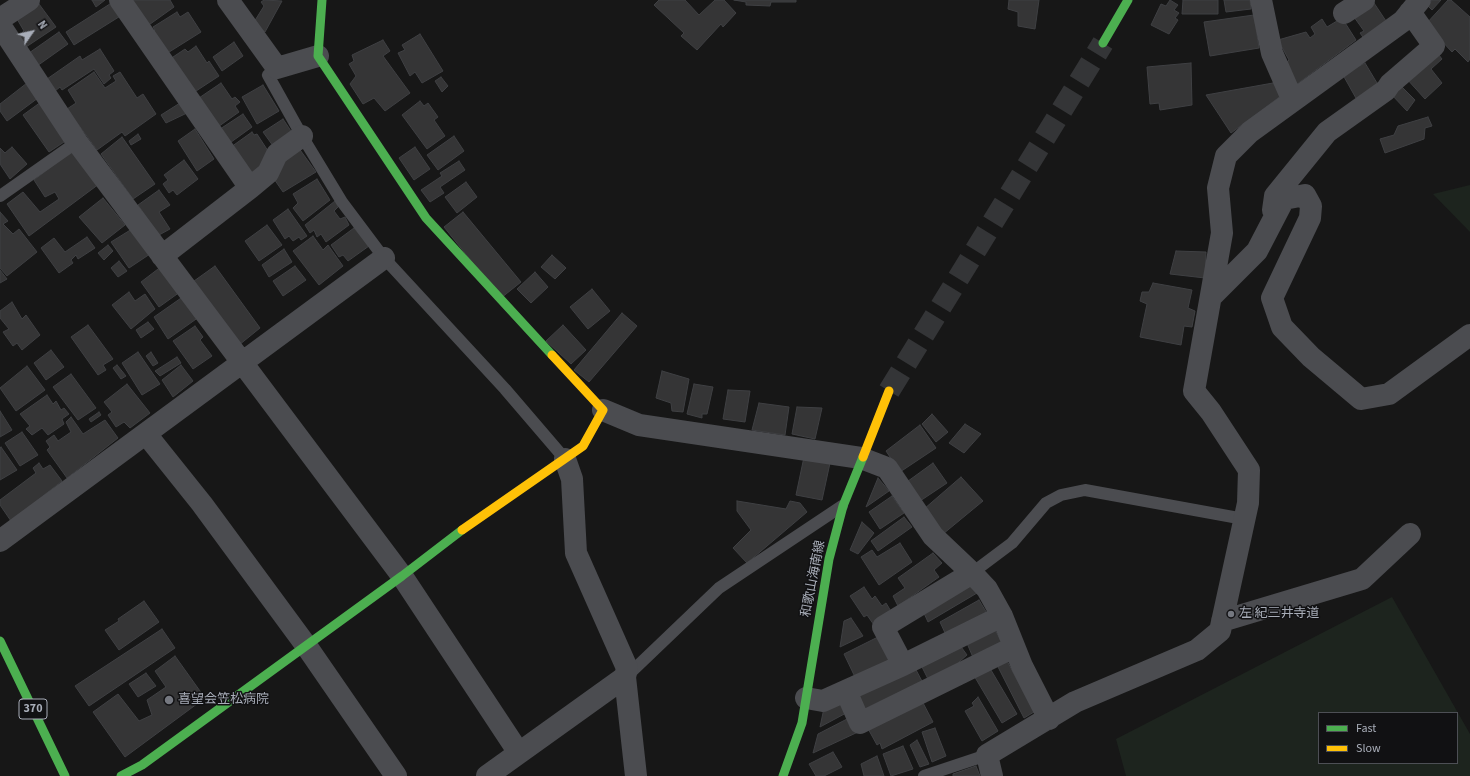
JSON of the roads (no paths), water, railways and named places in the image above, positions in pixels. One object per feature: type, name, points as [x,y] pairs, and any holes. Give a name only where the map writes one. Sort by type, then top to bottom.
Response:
[{"type":"main road","points":[[121,776],[142,765],[305,644],[402,576],[483,514],[583,446],[603,410],[426,218],[318,56],[322,0]]},
{"type":"main road","points":[[1103,43],[1128,0]]},
{"type":"main road","name":"和歌山海南線","points":[[783,776],[802,722],[829,559],[843,506],[889,391]]},
{"type":"main road","name":"370","points":[[0,641],[65,776]]},
{"type":"street","points":[[0,20],[29,0]]},
{"type":"street","points":[[120,0],[250,188]]},
{"type":"street","points":[[228,0],[277,68],[318,56]]},
{"type":"street","points":[[1261,0],[1272,53],[1293,101]]},
{"type":"street","points":[[1344,13],[1364,0]]},
{"type":"street","points":[[992,776],[987,755],[1075,702],[1197,650],[1220,631],[1248,503],[1248,470],[1211,412],[1194,391],[1222,233],[1218,188],[1226,156],[1250,132],[1403,21],[1415,6],[1434,46],[1390,84],[1386,90],[1327,132],[1275,196],[1272,224]]},
{"type":"street","points":[[0,25],[77,142],[402,576],[519,753]]},
{"type":"street","points":[[162,256],[268,173],[277,154],[302,136]]},
{"type":"street","points":[[1211,297],[1257,251],[1284,199],[1305,195],[1311,206],[1310,218],[1272,298],[1282,327],[1311,357],[1361,399],[1389,394],[1470,335]]},
{"type":"street","points":[[0,541],[384,258]]},
{"type":"street","points":[[603,410],[639,425],[861,458],[887,468],[934,536],[987,589],[1002,616],[1014,647],[1049,718]]},
{"type":"street","points":[[146,434],[202,504],[305,644],[396,776]]},
{"type":"street","points":[[565,459],[572,479],[576,553],[627,668],[625,678],[636,776]]},
{"type":"street","points":[[1222,621],[1362,579],[1410,534]]},
{"type":"street","points":[[903,665],[883,627],[972,573]]},
{"type":"street","points":[[806,698],[823,701],[903,665],[1002,616]]},
{"type":"street","points":[[846,691],[860,723],[1014,647]]},
{"type":"street","points":[[487,776],[625,678]]},
{"type":"lane","points":[[277,68],[268,75],[302,136],[342,202],[384,258],[505,389],[565,459]]},
{"type":"lane","points":[[0,196],[77,142]]},
{"type":"lane","points":[[972,573],[1012,543],[1046,503],[1062,495],[1085,490],[1244,519]]},
{"type":"lane","points":[[625,678],[719,588],[843,506]]},
{"type":"lane","points":[[924,776],[987,755]]},
{"type":"tunnel","points":[[889,391],[1103,43]]},
{"type":"place","name":"左 紀三井寺道","points":[[1231,614]]},
{"type":"place","name":"喜望会笠松病院","points":[[169,700]]}]
